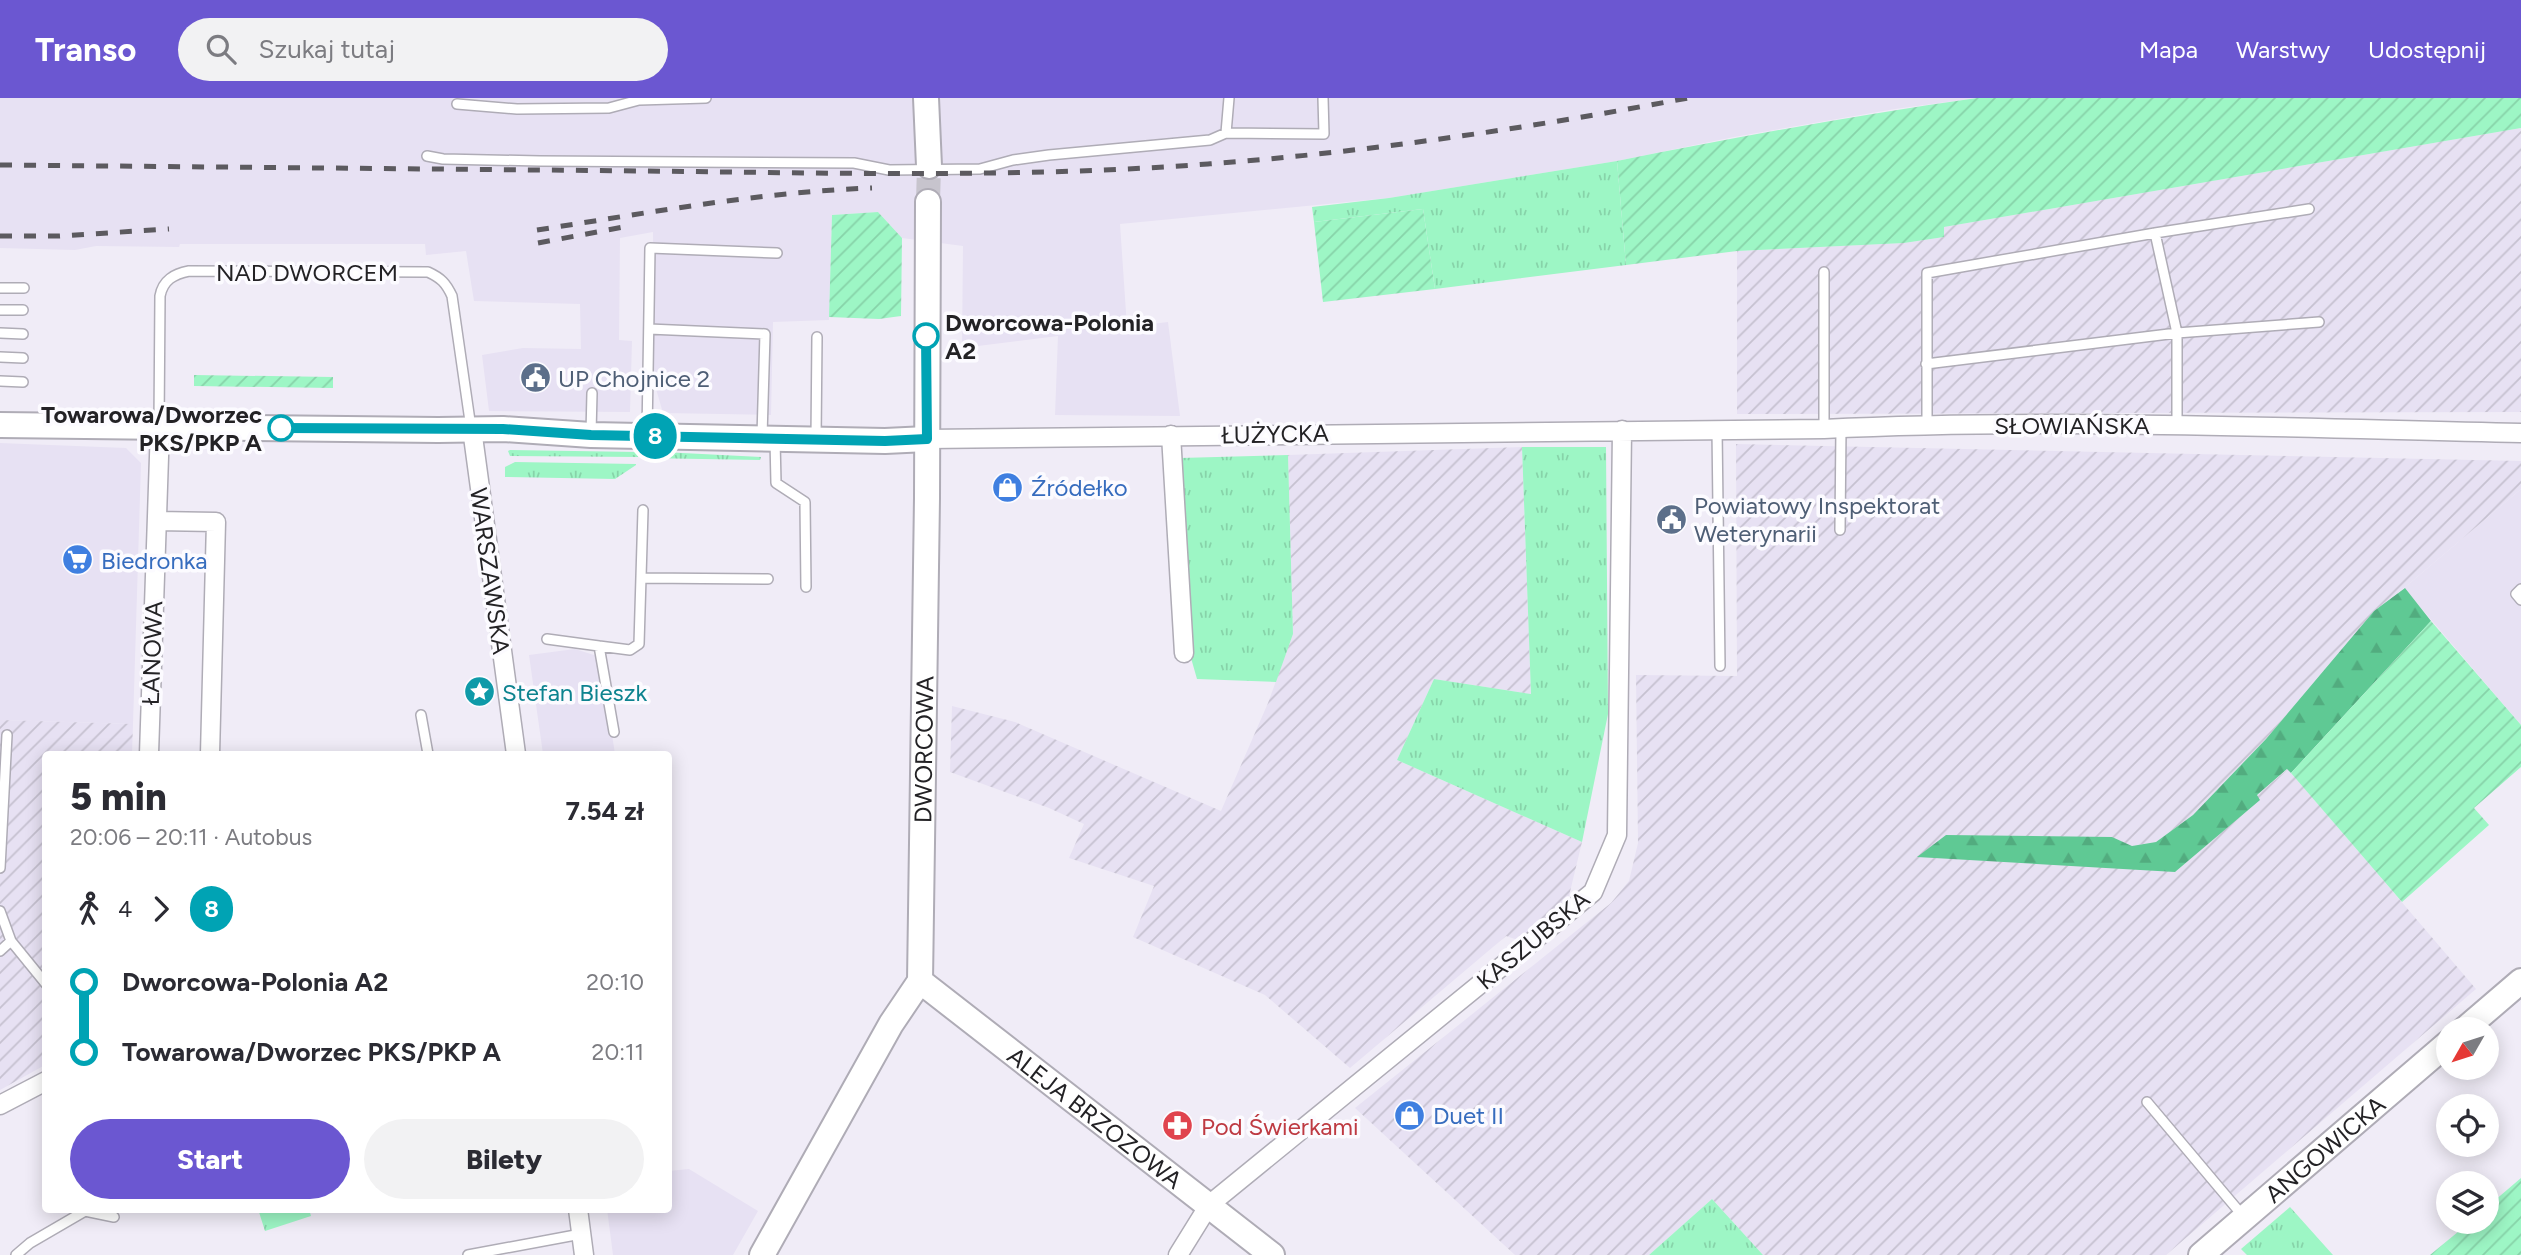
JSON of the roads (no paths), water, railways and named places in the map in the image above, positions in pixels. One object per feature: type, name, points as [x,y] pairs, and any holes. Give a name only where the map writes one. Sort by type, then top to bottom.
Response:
[{"type":"street","points":[[926,98],[929,166]]},
{"type":"street","name":"DWORCOWA","points":[[920,981],[928,202]]},
{"type":"street","name":"SŁOWIAŃSKA","points":[[1622,430],[1833,429],[1927,424],[2521,433]]},
{"type":"street","points":[[0,425],[503,429],[591,435],[927,439]]},
{"type":"street","name":"ŁANOWA","points":[[149,751],[160,427]]},
{"type":"street","name":"WARSZAWSKA","points":[[472,429],[516,751]]},
{"type":"street","name":"ŁUŻYCKA","points":[[927,439],[1622,430]]},
{"type":"street","name":"KASZUBSKA","points":[[1178,1255],[1209,1205],[1593,892],[1617,835],[1622,430]]},
{"type":"street","points":[[1171,435],[1184,653]]},
{"type":"street","points":[[157,521],[216,522],[210,751]]},
{"type":"street","points":[[762,1255],[891,1024],[920,981]]},
{"type":"street","name":"ALEJA BRZOZOWA","points":[[920,981],[1272,1255]]},
{"type":"street","points":[[2479,1017],[2521,981]]},
{"type":"street","name":"ANGOWICKA","points":[[2201,1255],[2436,1053]]},
{"type":"street","points":[[0,1105],[42,1083]]},
{"type":"street","points":[[578,1213],[584,1255]]},
{"type":"lane","points":[[457,104],[517,109],[609,108],[639,100],[706,98]]},
{"type":"lane","points":[[1226,133],[1229,98]]},
{"type":"lane","points":[[427,156],[443,159],[540,161],[854,163],[889,170],[980,169],[1013,160],[1049,155],[1210,140],[1226,133],[1324,134],[1323,98]]},
{"type":"lane","points":[[1927,424],[1927,273],[2309,209]]},
{"type":"lane","points":[[2155,233],[2177,333],[2176,426]]},
{"type":"lane","points":[[647,436],[650,248],[777,253]]},
{"type":"lane","name":"NAD DWORCEM","points":[[160,427],[160,296],[162,286],[167,280],[189,271],[428,272],[440,277],[452,296],[472,429]]},
{"type":"lane","points":[[1824,272],[1840,530]]},
{"type":"lane","points":[[0,288],[24,288]]},
{"type":"lane","points":[[0,310],[23,310]]},
{"type":"lane","points":[[1926,364],[2177,333],[2319,322]]},
{"type":"lane","points":[[649,329],[765,334],[769,438],[776,483],[805,502],[806,587]]},
{"type":"lane","points":[[0,333],[23,334]]},
{"type":"lane","points":[[816,439],[817,337]]},
{"type":"lane","points":[[0,357],[23,358]]},
{"type":"lane","points":[[0,381],[23,382]]},
{"type":"lane","points":[[591,435],[592,393]]},
{"type":"lane","points":[[1717,429],[1720,666]]},
{"type":"lane","points":[[547,639],[630,650],[639,644],[643,510]]},
{"type":"lane","points":[[642,578],[768,579]]},
{"type":"lane","points":[[2521,589],[2516,594],[2521,600]]},
{"type":"lane","points":[[600,646],[614,732]]},
{"type":"lane","points":[[421,715],[427,751]]},
{"type":"lane","points":[[0,868],[7,735]]},
{"type":"lane","points":[[0,911],[10,942],[42,979]]},
{"type":"lane","points":[[0,951],[10,942]]},
{"type":"lane","points":[[2147,1102],[2244,1218]]},
{"type":"lane","points":[[16,1255],[30,1243],[82,1213]]},
{"type":"lane","points":[[95,1213],[114,1217]]},
{"type":"lane","points":[[468,1255],[581,1234]]},
{"type":"tunnel","points":[[928,202],[929,166]]},
{"type":"railway","points":[[0,165],[857,173],[1068,171],[1208,164],[1389,146],[1509,129],[1688,98]]},
{"type":"railway","points":[[537,230],[746,199],[872,188]]},
{"type":"railway","points":[[538,243],[629,226]]},
{"type":"railway","points":[[0,236],[59,236],[169,229]]},
{"type":"place","name":"Dworcowa-Polonia A2","points":[[926,336]]},
{"type":"place","name":"UP Chojnice 2","points":[[535,378]]},
{"type":"place","name":"Towarowa/Dworzec PKS/PKP A","points":[[281,428]]},
{"type":"place","name":"Źródełko","points":[[1008,487]]},
{"type":"place","name":"Powiatowy Inspektorat Weterynarii","points":[[1671,519]]},
{"type":"place","name":"Biedronka","points":[[78,560]]},
{"type":"place","name":"Stefan Bieszk","points":[[479,692]]},
{"type":"place","name":"Duet II","points":[[1410,1115]]},
{"type":"place","name":"Pod Świerkami","points":[[1178,1126]]}]
